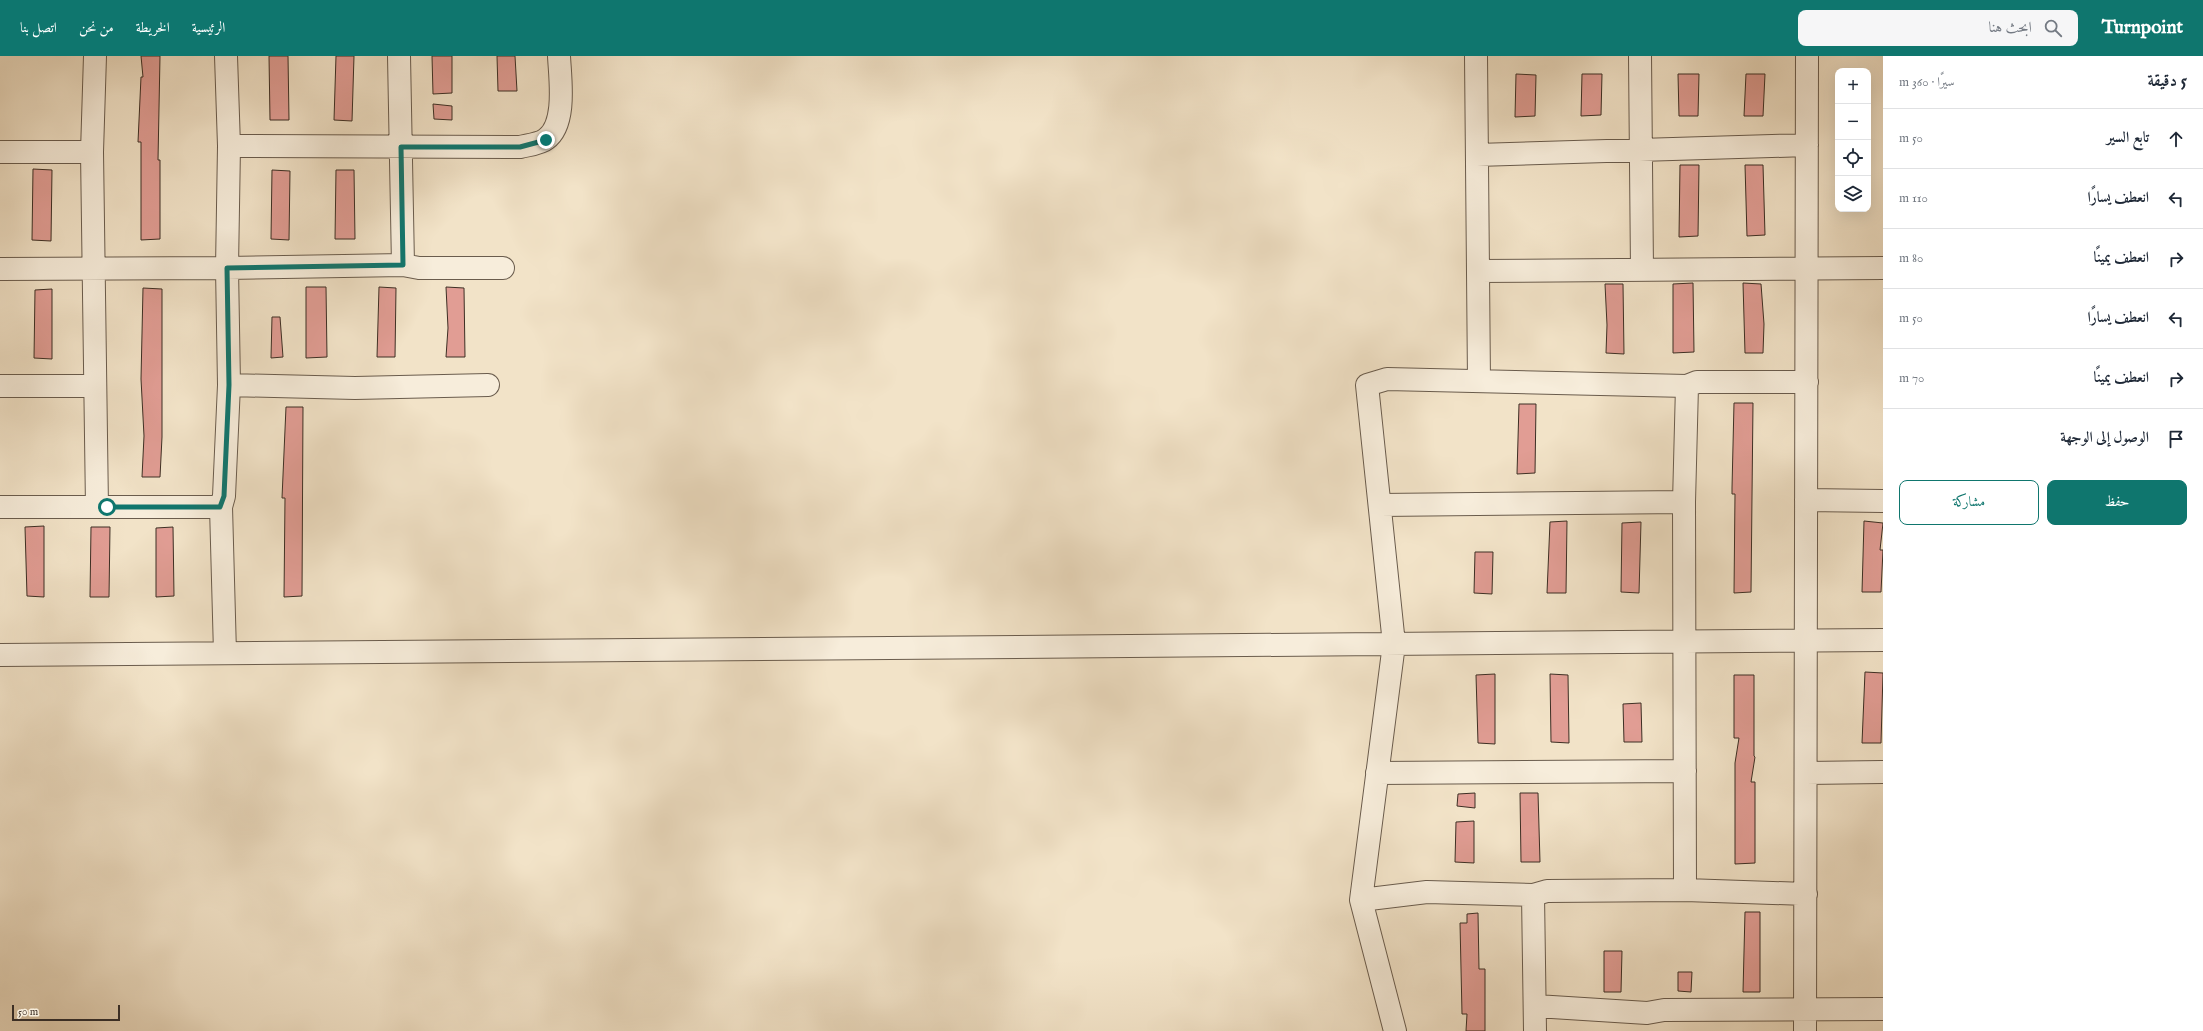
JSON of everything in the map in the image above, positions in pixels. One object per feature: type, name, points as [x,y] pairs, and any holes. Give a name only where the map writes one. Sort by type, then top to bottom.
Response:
[{"type":"street","points":[[95,56],[92,152],[95,267],[97,507]]},
{"type":"street","points":[[225,653],[220,507],[224,496],[229,385],[227,268],[229,146],[226,56]]},
{"type":"street","points":[[399,56],[403,265]]},
{"type":"street","points":[[229,146],[520,147],[546,140],[554,131],[561,110],[559,56]]},
{"type":"street","points":[[1476,56],[1478,381]]},
{"type":"street","points":[[1640,56],[1642,270]]},
{"type":"street","points":[[1805,1031],[1808,56]]},
{"type":"street","points":[[1477,155],[1807,145]]},
{"type":"street","points":[[0,152],[92,152]]},
{"type":"street","points":[[0,268],[227,268],[403,265],[419,268],[503,268]]},
{"type":"street","points":[[1478,271],[1883,268]]},
{"type":"street","points":[[1395,1031],[1361,900],[1394,644],[1367,385],[1387,378],[1687,386],[1697,382],[1807,382]]},
{"type":"street","points":[[229,385],[355,388],[488,385]]},
{"type":"street","points":[[0,386],[95,386]]},
{"type":"street","points":[[1685,890],[1684,502],[1687,386]]},
{"type":"street","points":[[1806,500],[1883,501]]},
{"type":"street","points":[[1380,505],[1684,502]]},
{"type":"street","points":[[0,507],[220,507]]},
{"type":"street","points":[[0,655],[1883,640]]},
{"type":"street","points":[[1377,773],[1685,771]]},
{"type":"street","points":[[1806,773],[1883,772]]},
{"type":"street","points":[[1361,900],[1428,892],[1533,895],[1547,891],[1685,890],[1806,894]]},
{"type":"street","points":[[1533,895],[1536,1006],[1535,1031]]},
{"type":"street","points":[[1536,1006],[1647,1022],[1664,1010],[1883,1009]]},
{"type":"building","points":[[141,56],[160,56],[158,160],[160,160],[160,239],[141,240],[141,142],[138,142],[141,77],[143,77]]},
{"type":"building","points":[[269,56],[288,56],[289,120],[270,120]]},
{"type":"building","points":[[336,56],[354,56],[352,121],[334,120]]},
{"type":"building","points":[[432,56],[452,56],[452,93],[433,94]]},
{"type":"building","points":[[497,56],[515,56],[517,91],[498,91]]},
{"type":"building","points":[[1516,74],[1536,75],[1535,116],[1515,117]]},
{"type":"building","points":[[1582,74],[1602,74],[1601,115],[1581,116]]},
{"type":"building","points":[[1678,74],[1699,74],[1698,116],[1679,116]]},
{"type":"building","points":[[1746,74],[1765,74],[1763,116],[1744,116]]},
{"type":"building","points":[[433,104],[452,106],[452,120],[434,119]]},
{"type":"building","points":[[1680,165],[1699,165],[1698,236],[1679,237]]},
{"type":"building","points":[[1745,165],[1763,165],[1765,235],[1747,236]]},
{"type":"building","points":[[33,169],[52,170],[51,241],[32,240]]},
{"type":"building","points":[[272,170],[290,171],[289,240],[271,239]]},
{"type":"building","points":[[336,170],[354,170],[355,239],[335,239]]},
{"type":"building","points":[[1693,283],[1694,352],[1673,353],[1673,284]]},
{"type":"building","points":[[1743,283],[1761,284],[1764,324],[1763,353],[1745,353]]},
{"type":"building","points":[[1605,284],[1623,284],[1624,354],[1606,353],[1607,325]]},
{"type":"building","points":[[306,287],[326,287],[327,357],[306,358]]},
{"type":"building","points":[[379,287],[396,288],[395,357],[377,357]]},
{"type":"building","points":[[446,287],[464,288],[465,357],[446,357],[448,328]]},
{"type":"building","points":[[143,288],[162,289],[162,437],[160,477],[142,477],[144,436],[141,379]]},
{"type":"building","points":[[52,289],[52,359],[34,358],[35,290]]},
{"type":"building","points":[[272,317],[280,317],[283,357],[271,358]]},
{"type":"building","points":[[1734,403],[1753,403],[1751,592],[1734,593],[1735,494],[1732,494],[1732,488]]},
{"type":"building","points":[[1519,404],[1536,404],[1535,473],[1517,474]]},
{"type":"building","points":[[286,407],[303,407],[302,596],[284,597],[285,498],[282,498]]},
{"type":"building","points":[[1567,521],[1566,593],[1547,593],[1550,522]]},
{"type":"building","points":[[1864,521],[1883,523],[1880,550],[1883,550],[1881,592],[1862,592]]},
{"type":"building","points":[[1641,522],[1639,593],[1621,592],[1622,523]]},
{"type":"building","points":[[44,526],[44,597],[27,596],[25,527]]},
{"type":"building","points":[[91,527],[110,527],[109,597],[90,597]]},
{"type":"building","points":[[173,527],[174,596],[156,597],[156,528]]},
{"type":"building","points":[[1475,552],[1493,552],[1492,594],[1474,593]]},
{"type":"building","points":[[1865,672],[1883,673],[1881,743],[1862,743]]},
{"type":"building","points":[[1495,674],[1495,744],[1478,743],[1476,675]]},
{"type":"building","points":[[1550,674],[1568,675],[1569,743],[1551,742]]},
{"type":"building","points":[[1734,675],[1754,675],[1755,757],[1751,782],[1755,782],[1755,863],[1735,864],[1735,763],[1739,738],[1734,738]]},
{"type":"building","points":[[1641,703],[1642,742],[1624,742],[1623,704]]},
{"type":"building","points":[[1475,793],[1475,808],[1457,806],[1458,794]]},
{"type":"building","points":[[1520,793],[1538,793],[1540,862],[1521,862]]},
{"type":"building","points":[[1474,821],[1474,863],[1455,862],[1456,822]]},
{"type":"building","points":[[1745,912],[1760,912],[1760,992],[1743,992]]},
{"type":"building","points":[[1478,913],[1479,969],[1485,969],[1485,1031],[1466,1031],[1467,1014],[1462,1014],[1460,923],[1467,923],[1467,914]]},
{"type":"building","points":[[1604,951],[1622,951],[1621,992],[1604,992]]},
{"type":"building","points":[[1678,972],[1692,972],[1691,992],[1678,991]]},
{"type":"route","points":[[107,507],[220,507],[224,496],[229,385],[227,268],[403,265],[401,147],[520,147],[546,140]]}]
